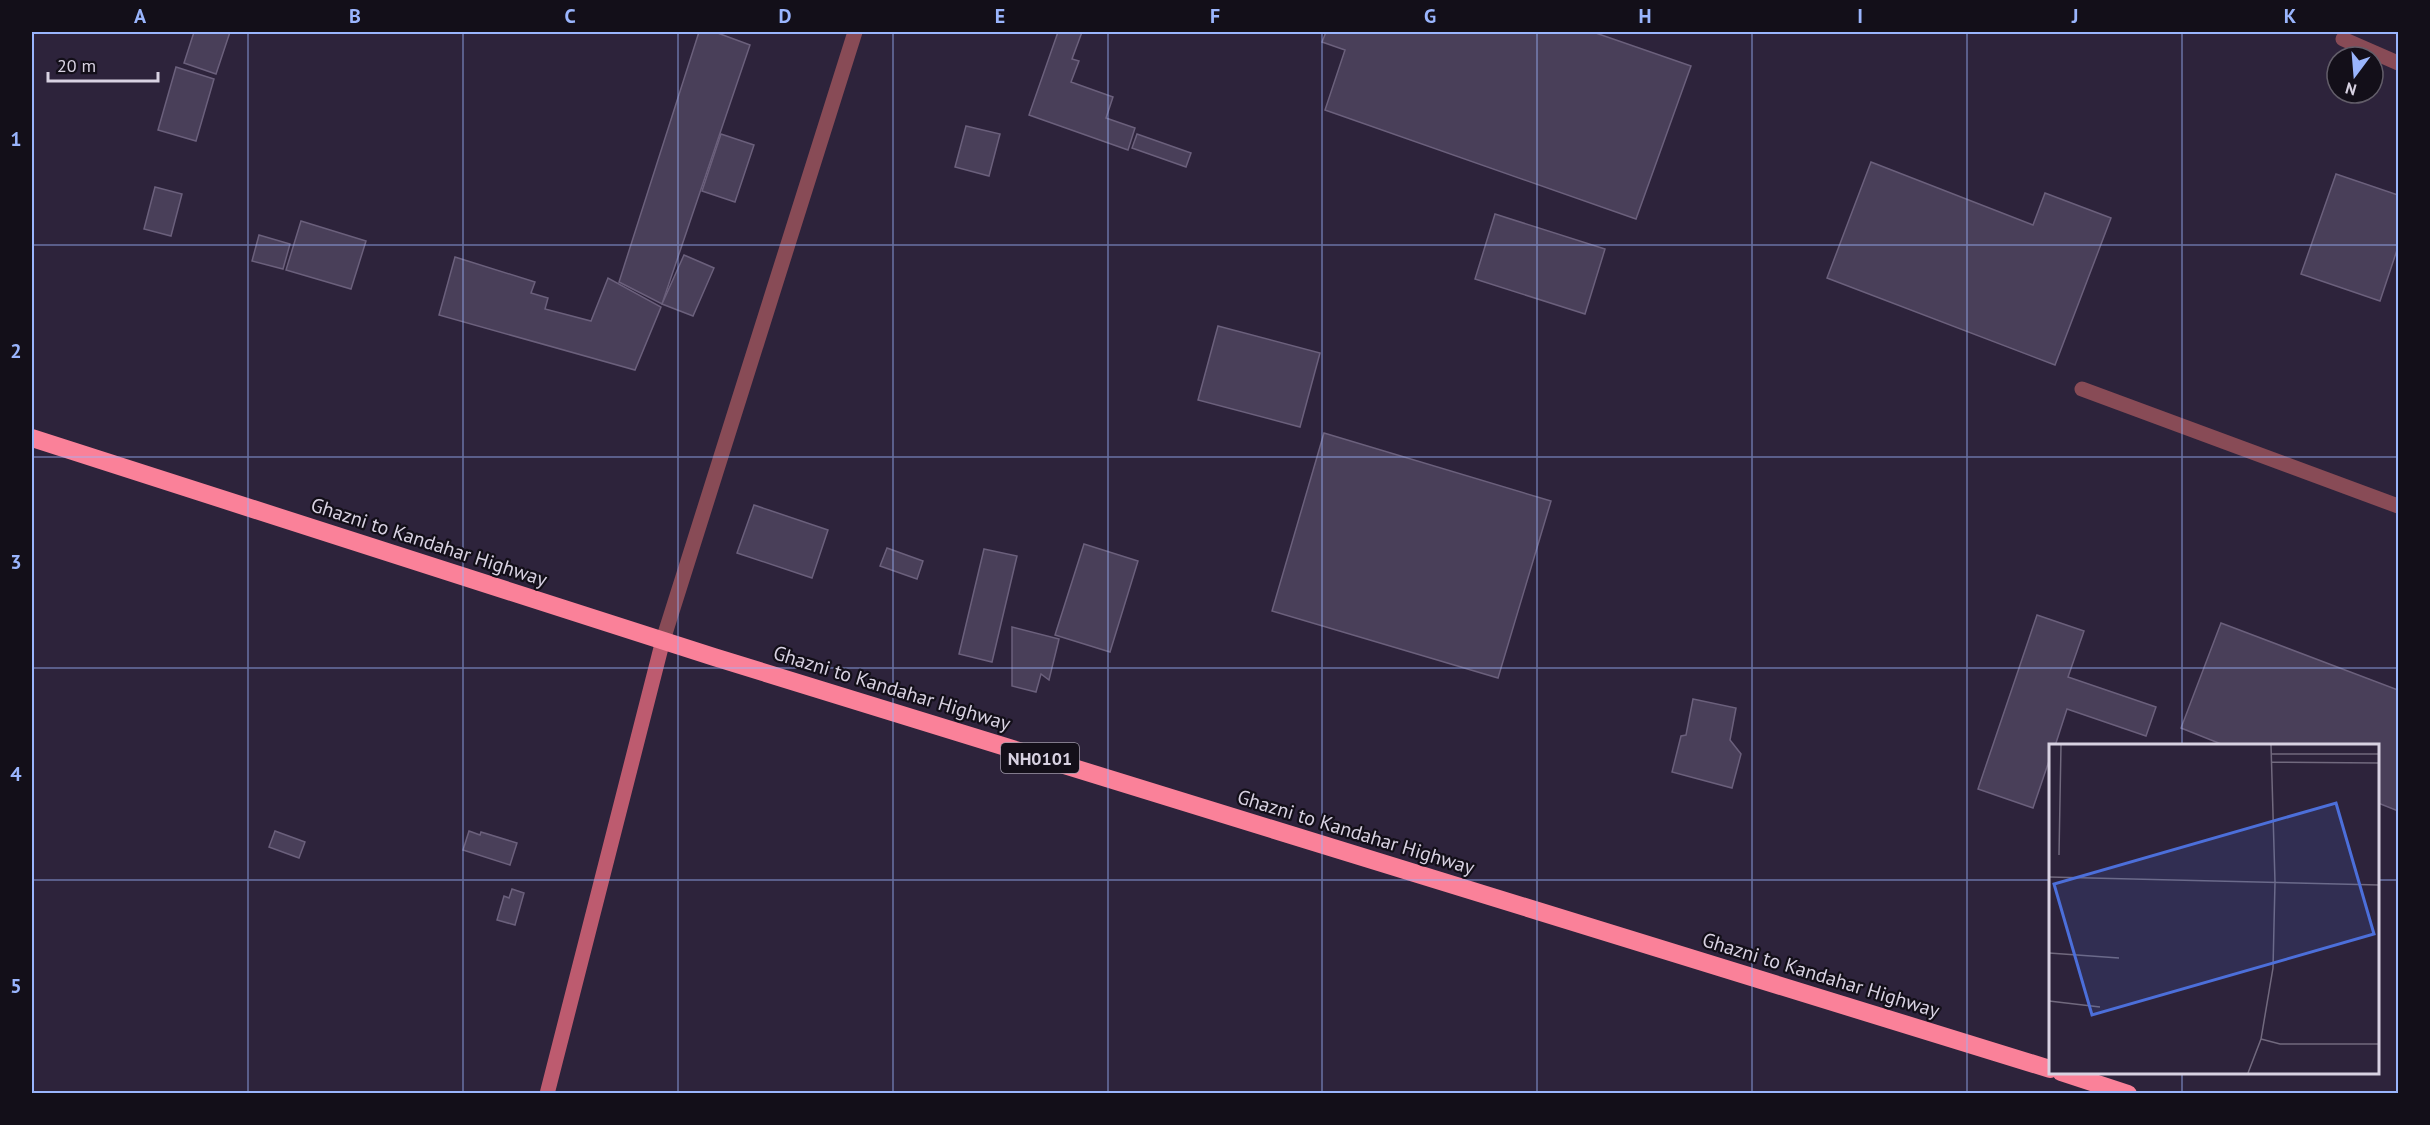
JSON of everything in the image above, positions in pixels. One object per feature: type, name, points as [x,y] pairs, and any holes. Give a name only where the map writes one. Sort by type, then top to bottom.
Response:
[{"type":"highway","name":"Ghazni to Kandahar Highway","points":[[32,438],[663,640],[2049,1069]]},
{"type":"highway","points":[[2067,1074],[2128,1094]]},
{"type":"street","points":[[547,1094],[663,640],[855,32]]},
{"type":"street","points":[[2343,39],[2398,63]]},
{"type":"street","points":[[2082,389],[2398,506]]},
{"type":"building","points":[[194,32],[230,32],[216,74],[184,63]]},
{"type":"building","points":[[699,32],[715,32],[750,45],[662,304],[619,282]]},
{"type":"building","points":[[1058,32],[1082,32],[1072,59],[1079,61],[1071,82],[1113,97],[1106,118],[1135,128],[1128,150],[1029,115]]},
{"type":"building","points":[[1326,32],[1593,32],[1691,66],[1636,219],[1325,110],[1345,50],[1322,42]]},
{"type":"building","points":[[176,67],[214,79],[196,141],[158,130]]},
{"type":"building","points":[[966,126],[1000,134],[989,176],[955,167]]},
{"type":"building","points":[[721,134],[754,145],[735,202],[702,191]]},
{"type":"building","points":[[1137,134],[1191,153],[1186,167],[1132,148]]},
{"type":"building","points":[[1871,162],[2033,225],[2045,193],[2111,218],[2055,365],[1827,278]]},
{"type":"building","points":[[2336,174],[2398,195],[2398,247],[2380,301],[2301,274]]},
{"type":"building","points":[[155,187],[182,194],[171,236],[144,229]]},
{"type":"building","points":[[1495,214],[1605,249],[1585,314],[1475,279]]},
{"type":"building","points":[[301,221],[366,241],[351,289],[286,270]]},
{"type":"building","points":[[259,235],[290,244],[283,269],[252,261]]},
{"type":"building","points":[[684,255],[714,268],[693,316],[662,304]]},
{"type":"building","points":[[455,257],[535,282],[531,293],[548,298],[545,309],[591,321],[608,278],[661,307],[635,370],[439,315]]},
{"type":"building","points":[[1218,326],[1320,353],[1300,427],[1198,400]]},
{"type":"building","points":[[1324,433],[1551,501],[1498,678],[1272,611]]},
{"type":"building","points":[[754,505],[828,530],[812,578],[737,553]]},
{"type":"building","points":[[1084,544],[1138,561],[1110,652],[1055,635]]},
{"type":"building","points":[[887,548],[923,561],[917,579],[880,566]]},
{"type":"building","points":[[984,549],[1017,556],[992,662],[959,654]]},
{"type":"building","points":[[2037,615],[2084,631],[2068,677],[2156,707],[2146,736],[2067,709],[2056,744],[2049,744],[2049,761],[2033,808],[1978,789]]},
{"type":"building","points":[[2221,623],[2398,690],[2398,811],[2379,803],[2379,744],[2221,744],[2181,728]]},
{"type":"building","points":[[1012,627],[1059,639],[1049,680],[1041,674],[1036,692],[1012,686]]},
{"type":"building","points":[[1693,699],[1736,708],[1730,740],[1741,754],[1732,788],[1672,772],[1681,736],[1686,735]]},
{"type":"building","points":[[275,831],[305,842],[299,858],[269,847]]},
{"type":"building","points":[[469,831],[480,835],[481,832],[517,843],[510,865],[463,850]]},
{"type":"building","points":[[512,889],[524,893],[515,925],[497,920],[504,896],[509,898]]}]
